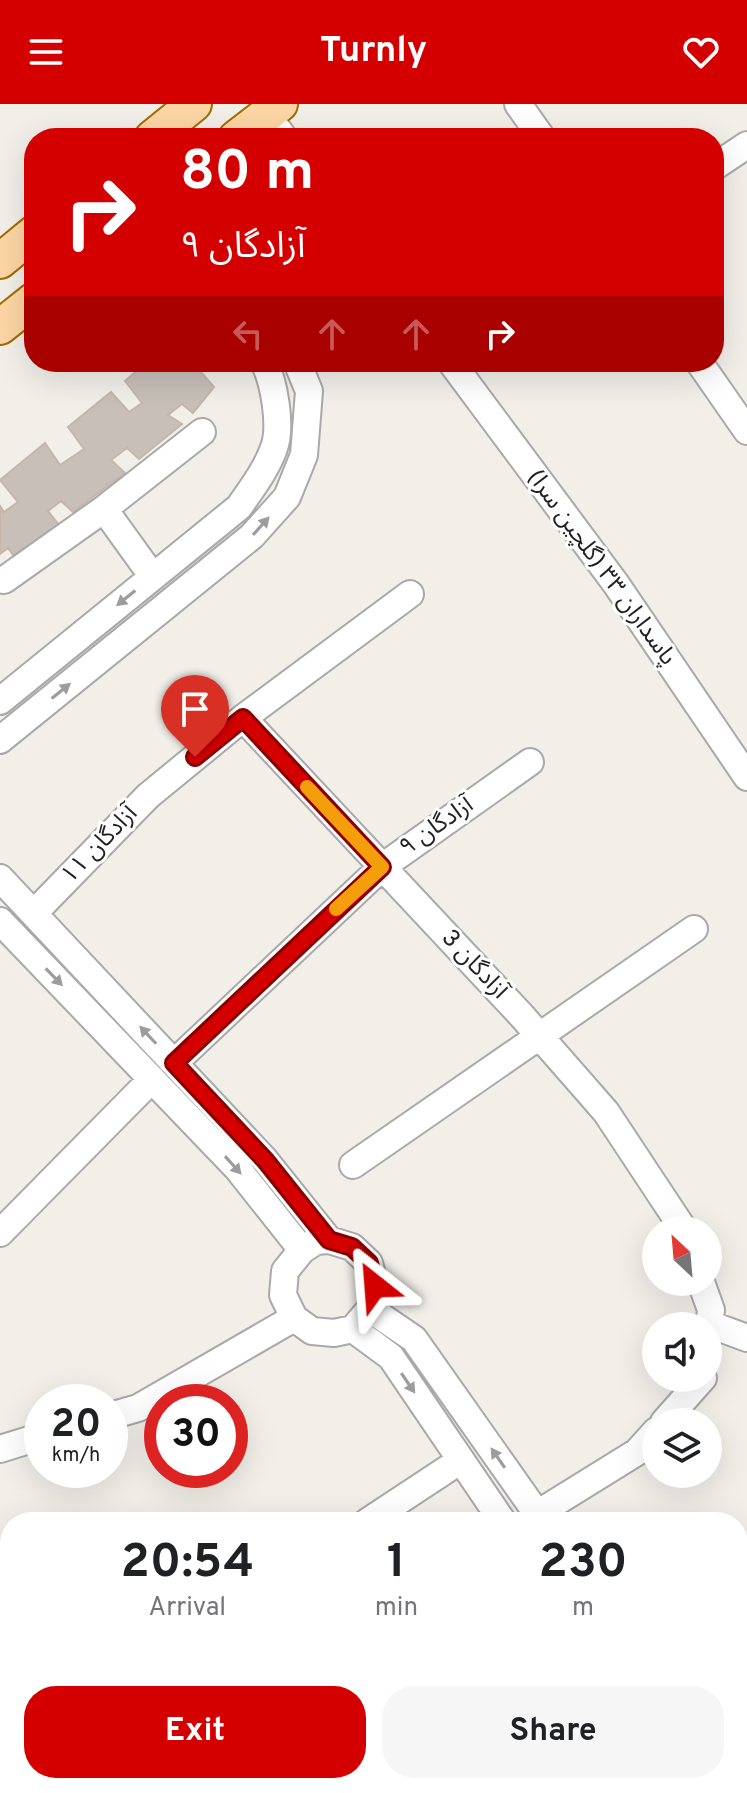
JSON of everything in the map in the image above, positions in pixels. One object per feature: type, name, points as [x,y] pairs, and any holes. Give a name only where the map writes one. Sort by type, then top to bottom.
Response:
[{"type":"main road","points":[[164,128],[194,104]]},
{"type":"main road","points":[[258,128],[277,119]]},
{"type":"main road","points":[[0,261],[24,241]]},
{"type":"street","points":[[518,104],[535,128]]},
{"type":"street","points":[[724,160],[747,145]]},
{"type":"street","points":[[0,701],[239,507],[261,475],[275,444],[275,401],[267,372]]},
{"type":"street","points":[[0,740],[252,536],[287,497],[304,455],[309,391],[301,372]]},
{"type":"street","name":"پاسداران ۳۳ (گلچین سرا)","points":[[458,372],[616,584],[747,777]]},
{"type":"street","points":[[707,372],[743,416]]},
{"type":"street","points":[[4,580],[104,509],[202,432]]},
{"type":"street","points":[[104,509],[153,577]]},
{"type":"street","name":"آزادگان ۱۱","points":[[34,913],[148,796],[243,718],[410,594]]},
{"type":"street","name":"آزادگان 3","points":[[243,718],[539,1035],[606,1112],[675,1216]]},
{"type":"street","name":"آزادگان ۹","points":[[174,1063],[382,867],[530,762]]},
{"type":"street","points":[[0,878],[265,1160],[329,1240]]},
{"type":"street","points":[[3,929],[237,1168],[302,1250]]},
{"type":"street","points":[[353,1165],[694,929]]},
{"type":"street","points":[[0,1233],[152,1079]]},
{"type":"street","points":[[329,1240],[352,1247],[369,1263],[375,1286],[362,1319],[334,1333],[312,1331],[294,1318],[283,1295],[285,1271],[302,1250],[316,1241],[329,1240]]},
{"type":"street","points":[[128,1411],[294,1318]]},
{"type":"street","points":[[362,1319],[496,1512]]},
{"type":"street","points":[[362,1319],[414,1339],[536,1512]]},
{"type":"street","points":[[722,1332],[747,1338]]},
{"type":"street","points":[[676,1408],[691,1392]]},
{"type":"street","points":[[0,1449],[24,1442]]},
{"type":"street","points":[[549,1512],[642,1446]]},
{"type":"street","points":[[382,1512],[461,1460]]},
{"type":"building","points":[[135,372],[201,372],[214,387],[193,413],[182,404],[168,415],[182,424],[139,459],[127,448],[111,460],[125,473],[73,512],[61,501],[48,511],[59,525],[13,555],[8,548],[0,554],[0,506],[4,512],[18,502],[0,480],[45,443],[60,465],[84,449],[68,427],[111,392],[129,412],[142,403],[125,381]]},
{"type":"slow traffic","points":[[307,787],[382,867],[336,909]]},
{"type":"route","points":[[195,757],[243,718],[382,867],[174,1063],[265,1160],[329,1240],[352,1247],[369,1263],[375,1286]]}]
